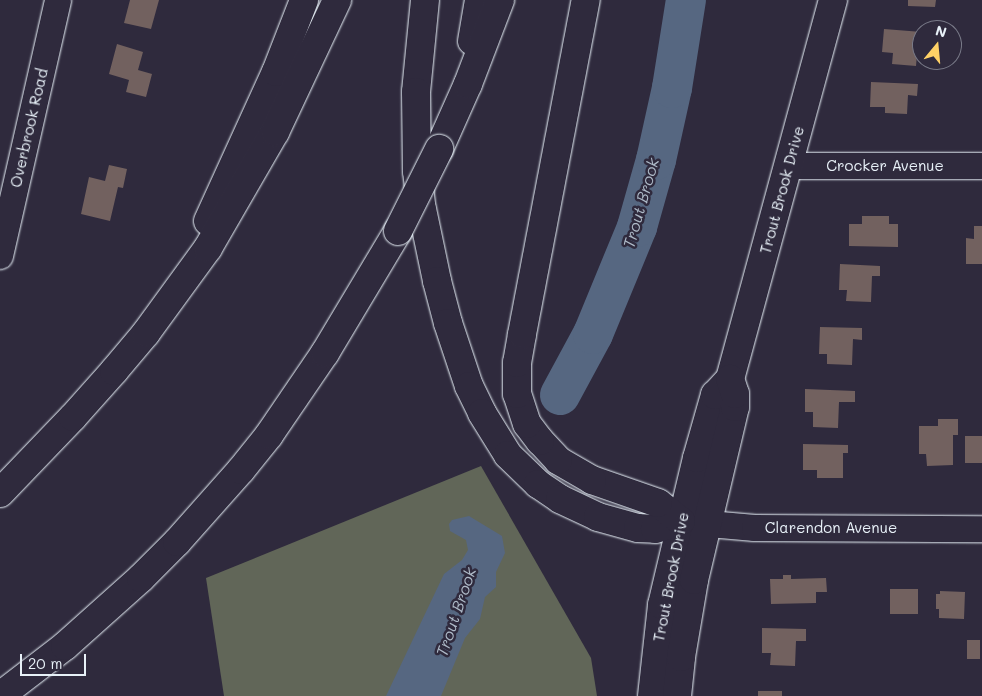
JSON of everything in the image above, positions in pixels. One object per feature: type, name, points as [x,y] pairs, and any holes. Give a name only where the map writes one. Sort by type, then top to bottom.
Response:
[{"type":"main road","points":[[179,289],[276,72],[304,0]]},
{"type":"main road","points":[[0,493],[79,411],[133,348],[179,289],[212,241],[262,158],[298,86],[337,0]]},
{"type":"main road","points":[[425,0],[415,113],[417,171],[422,209],[448,323],[470,386],[482,413],[504,449],[521,470],[538,484],[579,509],[598,517],[638,528],[663,528],[694,523]]},
{"type":"main road","points":[[464,94],[479,0]]},
{"type":"main road","points":[[0,696],[65,646],[141,578],[177,542],[235,477],[269,435],[320,361],[398,231],[464,94],[500,0]]},
{"type":"main road","points":[[586,0],[522,334],[517,363],[516,394],[527,424],[558,460],[592,480],[658,503],[694,523]]},
{"type":"main road","name":"Trout Brook Drive","points":[[677,696],[694,523],[713,402],[719,390],[730,379],[833,0]]},
{"type":"main road","name":"Trout Brook Drive","points":[[652,696],[662,604],[694,523]]},
{"type":"street","name":"Overbrook Road","points":[[0,256],[9,178],[58,0]]},
{"type":"street","name":"Crocker Avenue","points":[[789,166],[982,166]]},
{"type":"street","name":"Clarendon Avenue","points":[[694,523],[756,528],[982,529]]},
{"type":"green space","points":[[481,466],[591,658],[597,696],[224,696],[206,578]]},
{"type":"water","points":[[469,516],[502,536],[505,553],[496,572],[496,587],[485,597],[480,619],[465,638],[441,696],[386,696],[444,574],[462,560],[468,550],[466,540],[450,531],[449,524],[452,520]]},
{"type":"building","points":[[130,0],[159,0],[151,29],[124,23]]},
{"type":"building","points":[[908,0],[936,0],[935,7],[908,6]]},
{"type":"building","points":[[884,29],[912,31],[912,66],[892,64],[893,53],[882,52]]},
{"type":"building","points":[[117,44],[143,52],[138,70],[152,74],[146,97],[126,92],[129,80],[109,74]]},
{"type":"building","points":[[871,82],[918,84],[917,96],[908,95],[907,114],[885,113],[885,107],[870,107]]},
{"type":"building","points":[[109,165],[127,169],[123,188],[118,187],[110,221],[81,214],[89,177],[105,181]]},
{"type":"building","points":[[862,216],[889,216],[889,224],[898,224],[898,247],[849,246],[849,224],[862,224]]},
{"type":"building","points":[[974,226],[982,226],[982,264],[966,264],[966,238],[974,239]]},
{"type":"building","points":[[840,264],[880,266],[880,276],[872,276],[871,302],[846,301],[847,290],[839,290]]},
{"type":"building","points":[[820,327],[862,328],[862,340],[853,339],[852,365],[827,364],[827,354],[819,354]]},
{"type":"building","points":[[805,389],[855,391],[855,402],[839,402],[838,428],[813,427],[813,412],[805,412]]},
{"type":"building","points":[[938,419],[958,419],[958,435],[953,435],[953,465],[927,466],[926,454],[919,454],[919,426],[938,426]]},
{"type":"building","points":[[965,436],[982,436],[982,463],[965,463]]},
{"type":"building","points":[[803,444],[848,445],[848,453],[843,453],[843,478],[817,478],[817,470],[803,470]]},
{"type":"building","points":[[783,575],[791,575],[791,579],[826,578],[827,592],[816,592],[816,603],[771,604],[770,579],[783,579]]},
{"type":"building","points":[[890,589],[918,589],[918,614],[890,614]]},
{"type":"building","points":[[940,591],[965,592],[964,619],[939,618],[939,609],[936,609],[936,594],[940,594]]},
{"type":"building","points":[[762,628],[806,629],[806,641],[796,641],[795,666],[770,665],[771,653],[762,653]]},
{"type":"building","points":[[967,640],[980,640],[980,659],[967,659]]},
{"type":"building","points":[[758,691],[782,691],[782,696],[758,696]]},
{"type":"waterway","name":"Trout Brook","points":[[560,395],[593,334],[637,227],[656,160],[672,88],[686,0]]}]
